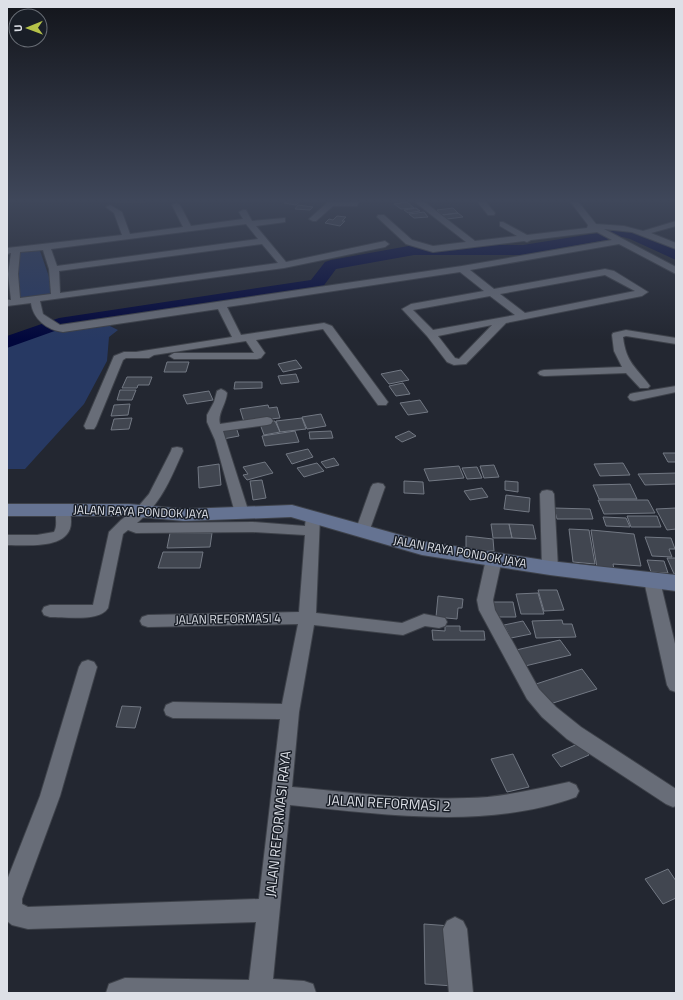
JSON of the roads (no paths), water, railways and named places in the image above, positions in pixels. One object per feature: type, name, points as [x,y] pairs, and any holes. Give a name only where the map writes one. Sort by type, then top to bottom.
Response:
[{"type":"main road","name":"JALAN RAYA PONDOK JAYA","points":[[7,510],[142,511],[184,516],[292,511],[310,521],[362,532],[415,546],[550,568],[676,583]]},
{"type":"street","points":[[56,297],[54,269],[46,247],[12,251],[10,274],[11,302],[35,300],[284,265],[372,247]]},
{"type":"street","points":[[54,269],[221,247]]},
{"type":"street","points":[[269,247],[284,265]]},
{"type":"street","points":[[424,247],[439,249],[459,247]]},
{"type":"street","points":[[35,300],[38,312],[41,316],[56,328],[63,329],[462,268],[581,247]]},
{"type":"street","points":[[630,247],[676,271]]},
{"type":"street","points":[[462,268],[524,317]]},
{"type":"street","points":[[431,334],[501,322],[642,294],[643,292],[611,273],[605,272],[408,308],[408,310],[431,334],[451,360],[458,362],[462,362],[501,322]]},
{"type":"street","points":[[90,426],[118,358],[124,355],[257,356],[260,353],[244,338],[221,306]]},
{"type":"street","points":[[140,354],[318,326],[328,328],[382,402]]},
{"type":"street","points":[[644,386],[628,370],[618,350],[617,335],[626,334],[676,341]]},
{"type":"street","points":[[544,373],[628,370]]},
{"type":"street","points":[[634,397],[676,389]]},
{"type":"street","points":[[221,393],[220,402],[213,415],[215,429],[221,440],[242,514]]},
{"type":"street","points":[[215,429],[267,421]]},
{"type":"street","points":[[50,611],[94,611],[100,608],[116,532],[142,511],[155,496],[177,451]]},
{"type":"street","points":[[362,532],[378,487]]},
{"type":"street","points":[[547,494],[550,568]]},
{"type":"street","points":[[7,540],[46,539],[60,535],[63,531],[63,510]]},
{"type":"street","points":[[126,523],[136,528],[253,528],[310,521]]},
{"type":"street","name":"JALAN REFORMASI RAYA","points":[[257,991],[261,982],[290,712],[307,618],[310,521]]},
{"type":"street","points":[[494,559],[485,600],[487,610],[533,694],[549,712],[574,733],[673,798]]},
{"type":"street","points":[[652,581],[676,685]]},
{"type":"street","name":"JALAN REFORMASI 4","points":[[148,621],[307,618],[403,629],[424,620],[439,622]]},
{"type":"street","points":[[88,667],[50,796],[11,899],[11,909],[20,917],[28,918],[269,910]]},
{"type":"street","points":[[173,710],[290,712]]},
{"type":"street","name":"JALAN REFORMASI 2","points":[[280,795],[405,807],[468,807],[518,802],[569,791]]},
{"type":"street","points":[[455,929],[461,993]]},
{"type":"street","points":[[118,993],[125,990],[257,991],[304,993]]},
{"type":"waterway","points":[[7,342],[59,323],[316,284],[331,265],[414,250],[523,250],[543,247]]},
{"type":"waterway","points":[[658,247],[676,255]]}]
